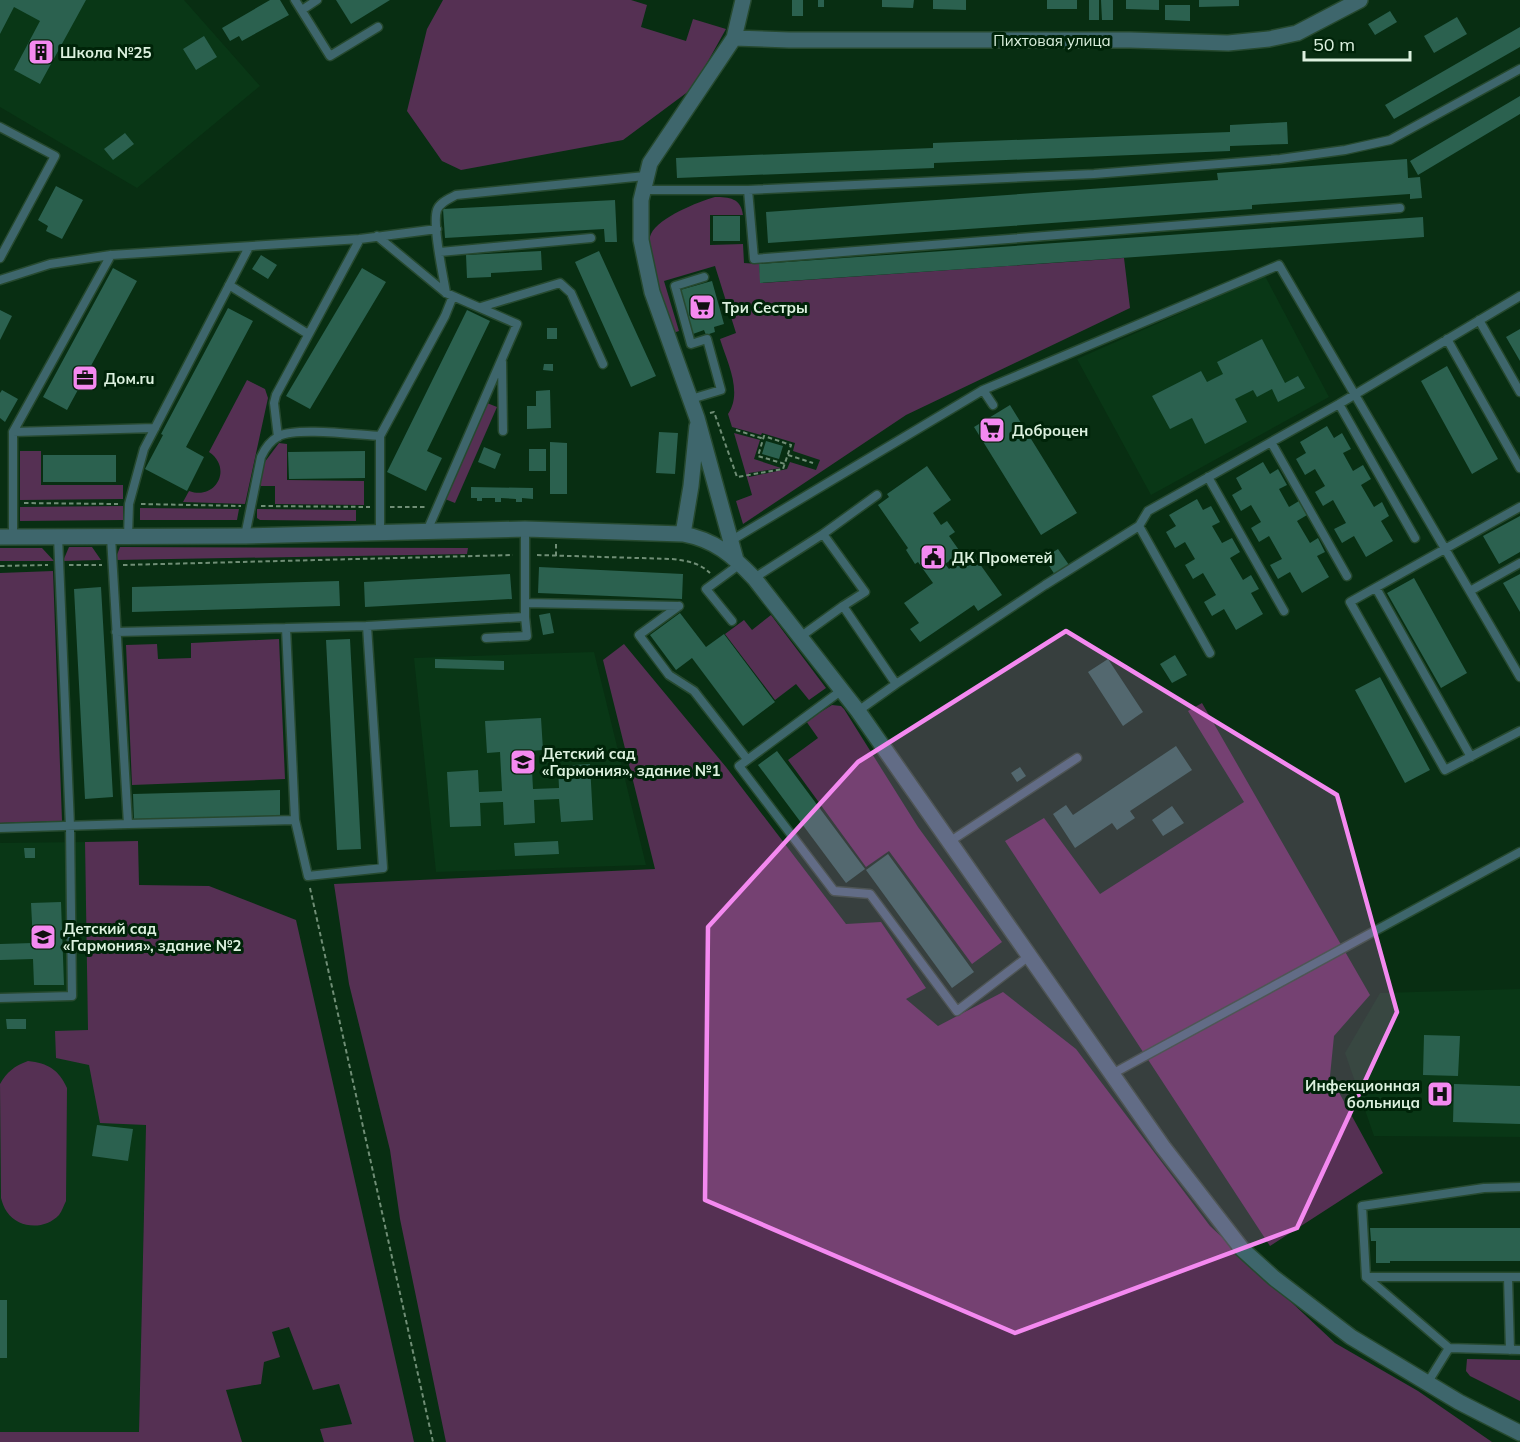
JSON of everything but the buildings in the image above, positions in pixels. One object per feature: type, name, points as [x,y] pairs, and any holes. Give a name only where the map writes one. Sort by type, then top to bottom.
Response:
[{"type":"street","points":[[738,562],[698,418],[652,292],[641,240],[640,200],[650,163],[734,38],[743,0]]},
{"type":"street","name":"Пихтовая улица","points":[[734,38],[1130,40],[1228,43],[1269,39],[1297,33],[1360,0]]},
{"type":"street","points":[[683,534],[698,418]]},
{"type":"street","points":[[7,536],[245,536],[525,529],[683,534],[714,543],[754,578],[858,711],[1170,1156],[1242,1249],[1274,1278],[1351,1337],[1459,1402],[1520,1433]]},
{"type":"lane","points":[[295,0],[330,56],[378,27]]},
{"type":"lane","points":[[302,10],[317,0]]},
{"type":"lane","points":[[380,531],[380,436],[445,316],[450,294],[440,252],[437,210],[443,202],[456,195],[644,183],[748,190],[1094,174],[1280,159],[1345,150],[1390,140],[1520,69]]},
{"type":"lane","points":[[0,127],[55,156],[0,258]]},
{"type":"lane","points":[[748,190],[754,259],[1400,208]]},
{"type":"lane","points":[[0,280],[50,264],[111,255],[360,239],[437,229]]},
{"type":"lane","points":[[377,236],[450,294],[517,324],[427,531]]},
{"type":"lane","points":[[440,252],[591,238]]},
{"type":"lane","points":[[278,437],[274,403],[276,395],[360,239]]},
{"type":"lane","points":[[128,537],[129,504],[144,449],[249,247]]},
{"type":"lane","points":[[7,536],[13,502],[13,432],[111,255]]},
{"type":"lane","points":[[732,540],[983,390],[1279,265],[1520,677]]},
{"type":"lane","points":[[691,399],[721,390],[707,339],[691,344],[675,286],[704,277]]},
{"type":"lane","points":[[481,307],[560,283],[571,293],[603,364]]},
{"type":"lane","points":[[229,285],[308,334]]},
{"type":"lane","points":[[858,711],[1046,585],[1139,526],[1148,511],[1339,404],[1520,296]]},
{"type":"lane","points":[[1479,320],[1520,392]]},
{"type":"lane","points":[[1447,339],[1520,468]]},
{"type":"lane","points":[[502,358],[503,431]]},
{"type":"lane","points":[[983,390],[993,405]]},
{"type":"lane","points":[[1339,404],[1415,538]]},
{"type":"lane","points":[[13,432],[156,428]]},
{"type":"lane","points":[[245,536],[261,457],[265,449],[278,437],[295,432],[380,436]]},
{"type":"lane","points":[[1271,442],[1347,576]]},
{"type":"lane","points":[[1208,477],[1284,611]]},
{"type":"lane","points":[[754,578],[823,534],[877,495]]},
{"type":"lane","points":[[1520,507],[1350,602],[1445,770],[1520,731]]},
{"type":"lane","points":[[1139,526],[1210,653]]},
{"type":"lane","points":[[486,638],[527,636],[525,529]]},
{"type":"lane","points":[[800,636],[865,592],[823,534]]},
{"type":"lane","points":[[0,998],[72,996],[70,826],[58,536]]},
{"type":"lane","points":[[111,537],[128,824]]},
{"type":"lane","points":[[732,621],[706,589],[738,562]]},
{"type":"lane","points":[[1470,591],[1520,562]]},
{"type":"lane","points":[[1376,588],[1471,757]]},
{"type":"lane","points":[[525,603],[679,606],[639,635],[669,675],[694,691],[747,759]]},
{"type":"lane","points":[[843,606],[896,684]]},
{"type":"lane","points":[[116,632],[367,626],[525,617]]},
{"type":"lane","points":[[286,628],[295,820],[308,876],[383,868],[367,626]]},
{"type":"lane","points":[[842,690],[740,766],[834,891],[870,894],[957,1011],[1029,956]]},
{"type":"lane","points":[[949,842],[1077,758]]},
{"type":"lane","points":[[0,828],[295,820]]},
{"type":"lane","points":[[1112,1074],[1520,852]]},
{"type":"lane","points":[[1520,1187],[1484,1188],[1362,1206],[1366,1277],[1449,1348],[1520,1350]]},
{"type":"lane","points":[[1508,1276],[1510,1350]]},
{"type":"lane","points":[[1366,1277],[1520,1276]]},
{"type":"lane","points":[[1428,1382],[1449,1348]]},
{"type":"path","points":[[714,412],[737,477],[783,469],[785,464],[788,455],[791,445],[764,436],[758,456],[785,464]]},
{"type":"path","points":[[736,430],[764,439]]},
{"type":"path","points":[[788,455],[813,463]]},
{"type":"path","points":[[13,502],[250,507],[438,507]]},
{"type":"path","points":[[0,566],[526,555],[689,561],[700,565],[717,580]]},
{"type":"path","points":[[308,876],[433,1442]]},
{"type":"highlighted area","points":[[1066,631],[1337,795],[1397,1012],[1297,1228],[1015,1333],[705,1200],[708,927],[858,762]]},
{"type":"shaded area","points":[[0,0],[184,0],[260,86],[137,188],[0,107]]},
{"type":"shaded area","points":[[443,0],[631,0],[647,5],[641,27],[686,41],[693,19],[726,29],[693,88],[623,140],[461,170],[442,161],[407,111],[427,29]]},
{"type":"shaded area","points":[[715,197],[734,200],[740,205],[743,215],[710,215],[710,245],[743,244],[744,263],[759,264],[761,283],[1124,258],[1130,308],[906,415],[743,524],[736,501],[752,495],[734,433],[760,440],[754,459],[781,468],[749,473],[749,477],[787,469],[790,462],[816,470],[820,460],[793,451],[795,443],[732,427],[728,414],[734,396],[734,387],[720,339],[736,333],[715,266],[664,281],[679,331],[673,333],[652,268],[649,243],[651,234],[670,216],[689,206]]},
{"type":"shaded area","points":[[1265,276],[1329,397],[1151,495],[1077,359]]},
{"type":"shaded area","points":[[247,380],[265,389],[268,398],[245,504],[183,502],[189,491],[199,493],[207,491],[218,481],[220,466],[209,452]]},
{"type":"shaded area","points":[[487,403],[497,407],[455,503],[445,499]]},
{"type":"shaded area","points":[[279,443],[287,444],[287,480],[364,481],[364,505],[275,504],[275,486],[261,486],[261,467]]},
{"type":"shaded area","points":[[20,451],[41,451],[41,485],[123,485],[123,499],[20,500]]},
{"type":"shaded area","points":[[123,506],[123,520],[20,521],[20,507]]},
{"type":"shaded area","points":[[140,508],[239,509],[237,520],[140,520]]},
{"type":"shaded area","points":[[257,509],[356,510],[356,521],[260,520],[257,518]]},
{"type":"shaded area","points":[[69,547],[92,547],[101,560],[63,561]]},
{"type":"shaded area","points":[[120,547],[468,548],[467,554],[115,560]]},
{"type":"shaded area","points":[[0,548],[42,548],[54,561],[0,561]]},
{"type":"shaded area","points":[[53,571],[62,821],[0,823],[0,573]]},
{"type":"shaded area","points":[[771,615],[826,688],[809,700],[796,684],[775,700],[725,634],[744,620],[752,630]]},
{"type":"shaded area","points":[[279,639],[285,779],[132,785],[126,645],[157,644],[158,659],[191,658],[191,643]]},
{"type":"shaded area","points":[[624,644],[726,767],[846,924],[881,922],[926,988],[906,999],[938,1026],[1003,992],[1076,1049],[1210,1226],[1335,1343],[1418,1391],[1492,1442],[446,1442],[400,1219],[390,1150],[349,984],[334,884],[655,869],[603,660]]},
{"type":"shaded area","name":"Детский сад «Гармония», здание №1","points":[[594,652],[646,865],[436,872],[414,658]]},
{"type":"shaded area","points":[[1202,703],[1370,995],[1334,1036],[1330,1076],[1383,1173],[1270,1246],[1005,841],[1044,818],[1100,894],[1244,802],[1188,711]]},
{"type":"shaded area","points":[[832,705],[841,706],[844,709],[918,827],[1002,942],[972,964],[889,851],[866,867],[788,760],[818,738],[806,721]]},
{"type":"shaded area","points":[[138,841],[139,885],[209,886],[296,920],[414,1442],[324,1442],[320,1429],[352,1424],[339,1384],[313,1390],[289,1327],[272,1332],[280,1357],[264,1362],[261,1384],[226,1390],[242,1442],[0,1442],[0,1432],[139,1432],[146,1125],[100,1123],[89,1065],[56,1058],[55,1031],[88,1030],[85,842]]},
{"type":"shaded area","points":[[85,842],[89,1065],[146,1124],[139,1432],[0,1432],[0,843]]},
{"type":"shaded area","name":"Инфекционная больница","points":[[1520,989],[1520,1137],[1374,1136],[1345,1053],[1380,993]]},
{"type":"shaded area","points":[[28,1061],[52,1068],[67,1088],[66,1201],[60,1213],[53,1220],[32,1226],[12,1218],[1,1198],[0,1084],[11,1070]]},
{"type":"shaded area","points":[[1467,1359],[1520,1360],[1520,1401],[1470,1376],[1466,1371]]},
{"type":"place","name":"Школа №25","points":[[41,52]]},
{"type":"place","name":"Три Сестры","points":[[702,307]]},
{"type":"place","name":"Дом.ru","points":[[85,378]]},
{"type":"place","name":"Доброцен","points":[[992,430]]},
{"type":"place","name":"ДК Прометей","points":[[933,557]]},
{"type":"place","name":"Детский сад «Гармония», здание №1","points":[[523,762]]},
{"type":"place","name":"Детский сад «Гармония», здание №2","points":[[43,937]]},
{"type":"place","name":"Инфекционная больница","points":[[1440,1094]]}]
